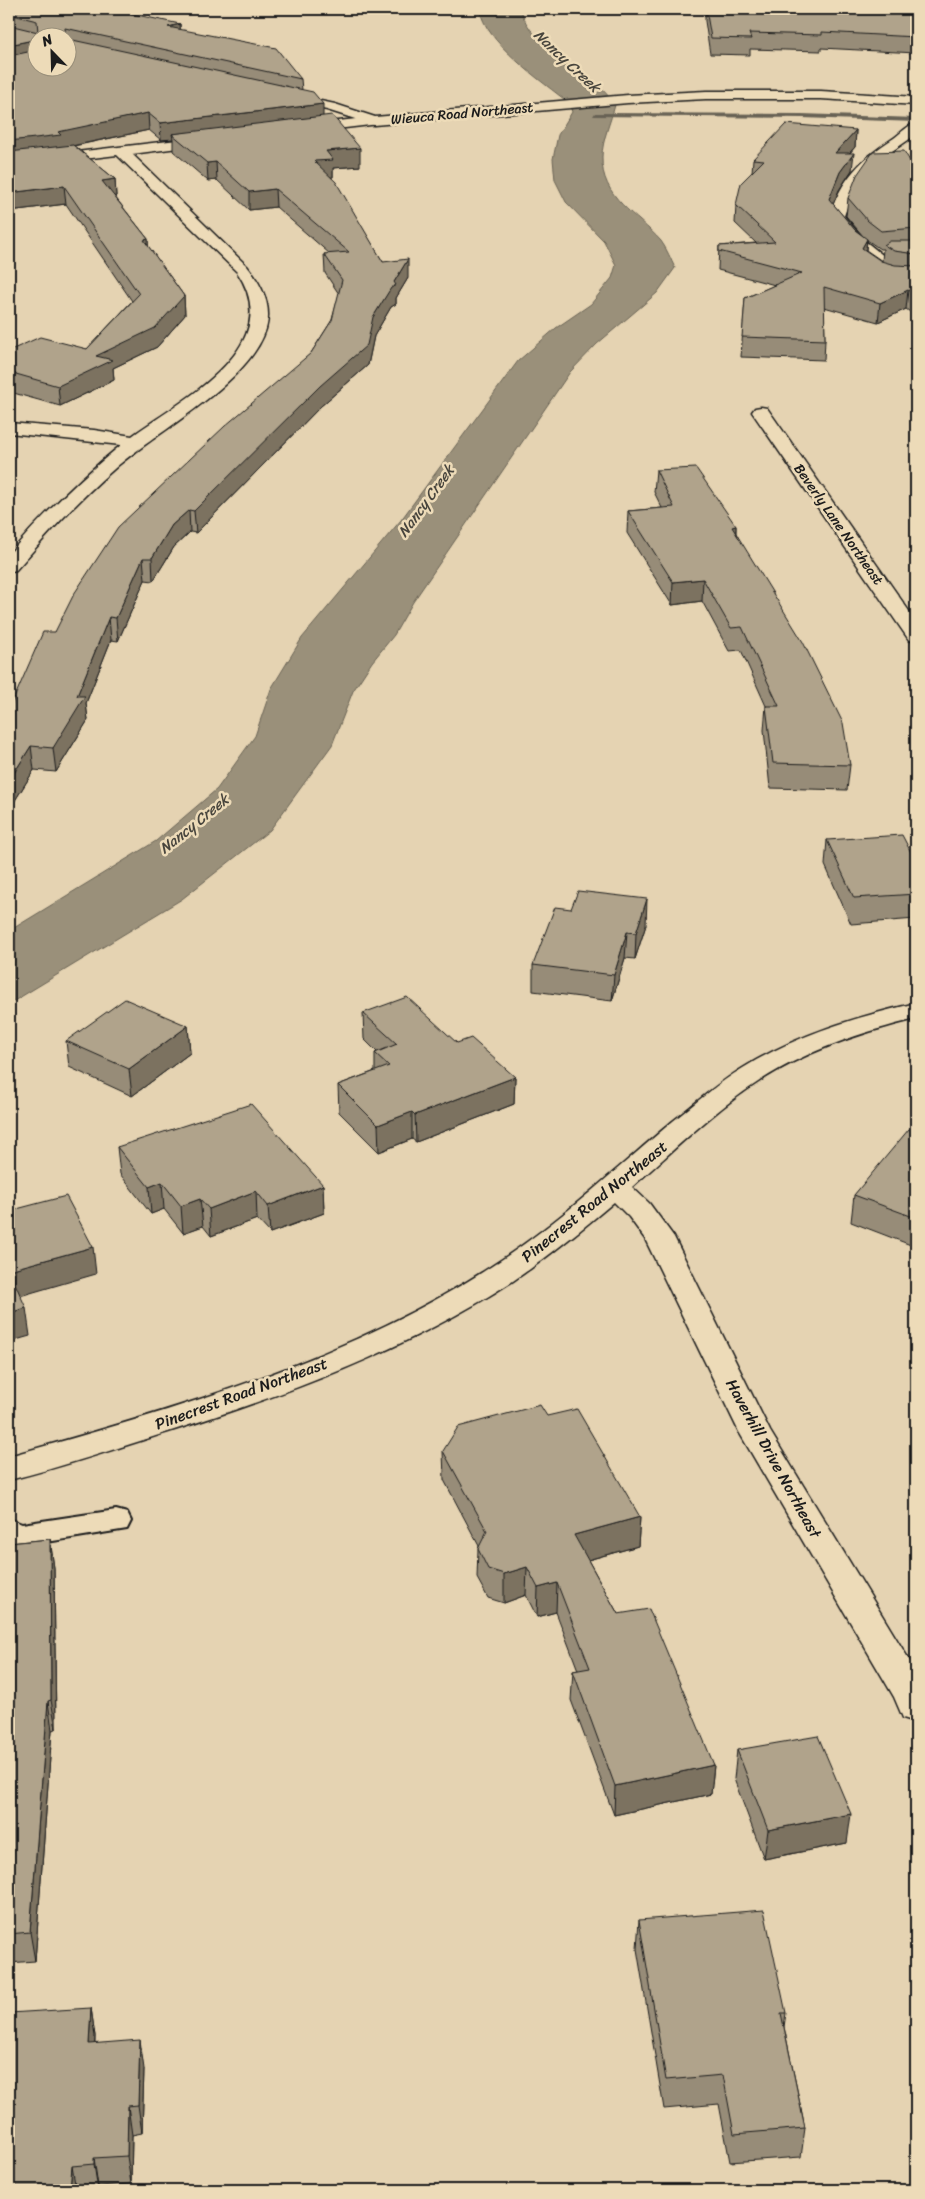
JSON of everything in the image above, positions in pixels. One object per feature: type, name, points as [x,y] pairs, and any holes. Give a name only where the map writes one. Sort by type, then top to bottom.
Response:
[{"type":"street","points":[[277,95],[330,107],[374,121]]},
{"type":"street","name":"Wieuca Road Northeast","points":[[291,130],[460,113],[685,96],[821,95],[916,101]]},
{"type":"street","points":[[881,273],[870,265],[884,255],[860,244],[836,216],[845,190],[872,159],[904,139],[916,127]]},
{"type":"street","points":[[9,164],[225,138]]},
{"type":"street","points":[[9,566],[62,507],[136,442],[216,383],[240,361],[258,330],[260,304],[254,286],[242,269],[121,150]]},
{"type":"street","name":"Beverly Lane Northeast","points":[[761,412],[916,636]]},
{"type":"street","points":[[9,428],[85,434],[136,442]]},
{"type":"street","name":"Pinecrest Road Northeast","points":[[9,1468],[79,1450],[292,1379],[396,1334],[476,1290],[530,1254],[731,1087],[774,1061],[822,1040],[889,1017],[916,1012]]},
{"type":"street","name":"Haverhill Drive Northeast","points":[[614,1186],[639,1210],[659,1237],[755,1432],[911,1694],[916,1708]]},
{"type":"lane","points":[[9,1530],[16,1536],[116,1521]]},
{"type":"water","name":"Nancy Creek","points":[[480,9],[521,9],[526,23],[536,35],[548,47],[592,80],[615,105],[602,151],[603,171],[607,184],[622,204],[661,241],[675,268],[657,293],[597,344],[570,372],[413,602],[394,635],[372,662],[353,691],[332,745],[270,830],[182,899],[9,1004],[9,931],[156,841],[217,789],[255,736],[271,689],[302,638],[401,520],[518,361],[556,328],[591,304],[612,278],[616,265],[604,241],[566,202],[555,180],[553,159],[558,135],[572,112],[569,103],[503,48],[484,21]]},
{"type":"building","points":[[9,9],[108,9],[180,24],[168,27],[276,48],[301,79],[78,31],[78,28],[38,28],[37,21],[9,14]]},
{"type":"building","points":[[706,9],[916,9],[916,37],[822,32],[822,35],[749,33],[751,39],[711,38]]},
{"type":"building","points":[[9,25],[28,30],[28,41],[9,45]]},
{"type":"building","points":[[78,41],[313,92],[323,104],[160,123],[148,113],[58,132],[61,135],[9,141],[9,56],[28,52],[28,78],[78,78]]},
{"type":"building","points":[[332,115],[360,148],[326,151],[333,160],[314,161],[336,182],[383,262],[408,259],[394,282],[396,285],[391,288],[373,317],[367,345],[320,386],[194,511],[189,510],[172,525],[152,558],[143,558],[116,618],[109,617],[77,696],[85,696],[53,748],[31,746],[9,781],[9,710],[43,632],[55,632],[74,594],[118,527],[225,426],[311,353],[332,320],[342,280],[324,254],[349,252],[275,189],[249,192],[216,162],[207,163],[172,134]]},
{"type":"building","points":[[786,124],[856,130],[835,153],[854,153],[840,172],[829,199],[855,230],[867,239],[862,248],[881,261],[895,265],[916,266],[916,295],[908,290],[880,303],[824,287],[825,340],[742,337],[745,298],[802,273],[719,251],[719,246],[775,242],[736,205],[741,183],[764,160],[753,159]]},
{"type":"building","points":[[73,145],[115,179],[102,181],[148,239],[144,240],[184,296],[155,328],[96,356],[113,360],[58,386],[9,372],[9,350],[40,337],[87,349],[139,294],[64,186],[9,193],[9,152]]},
{"type":"building","points":[[904,151],[916,171],[916,228],[881,231],[868,221],[848,198],[857,175],[873,152]]},
{"type":"building","points":[[890,241],[916,241],[916,254],[894,251],[884,245]]},
{"type":"building","points":[[696,468],[736,526],[732,527],[803,642],[843,723],[850,765],[773,763],[766,706],[779,706],[742,627],[731,628],[703,579],[673,582],[628,511],[674,507],[656,470]]},
{"type":"building","points":[[902,835],[916,862],[916,894],[854,898],[827,840]]},
{"type":"building","points":[[578,891],[647,899],[636,933],[627,932],[614,975],[533,965],[555,907],[571,909]]},
{"type":"building","points":[[407,997],[457,1043],[471,1038],[515,1077],[415,1115],[412,1112],[378,1125],[338,1085],[389,1066],[375,1053],[397,1044],[363,1013]]},
{"type":"building","points":[[125,999],[188,1026],[129,1069],[66,1041]]},
{"type":"building","points":[[251,1104],[323,1185],[268,1206],[256,1191],[209,1209],[200,1199],[181,1206],[162,1182],[149,1187],[117,1147]]},
{"type":"building","points":[[909,1129],[916,1131],[916,1218],[854,1195]]},
{"type":"building","points":[[66,1196],[93,1247],[9,1270],[9,1211]]},
{"type":"building","points":[[9,1270],[26,1308],[9,1313]]},
{"type":"building","points":[[540,1405],[547,1416],[577,1409],[640,1517],[574,1535],[618,1614],[649,1609],[714,1765],[615,1786],[573,1671],[590,1668],[557,1583],[538,1588],[527,1567],[504,1574],[488,1569],[478,1549],[487,1531],[443,1451],[458,1427]]},
{"type":"building","points":[[50,1539],[51,1700],[48,1701],[30,1932],[9,1934],[9,1543]]},
{"type":"building","points":[[818,1736],[851,1814],[768,1830],[737,1750]]},
{"type":"building","points":[[764,1910],[786,2013],[781,2013],[805,2128],[734,2134],[723,2075],[666,2080],[639,1920]]},
{"type":"building","points":[[91,2008],[89,2044],[140,2040],[138,2105],[128,2106],[127,2156],[94,2158],[94,2164],[72,2166],[70,2190],[9,2190],[9,2013]]},
{"type":"waterway","points":[[595,115],[802,116],[916,120]]}]
